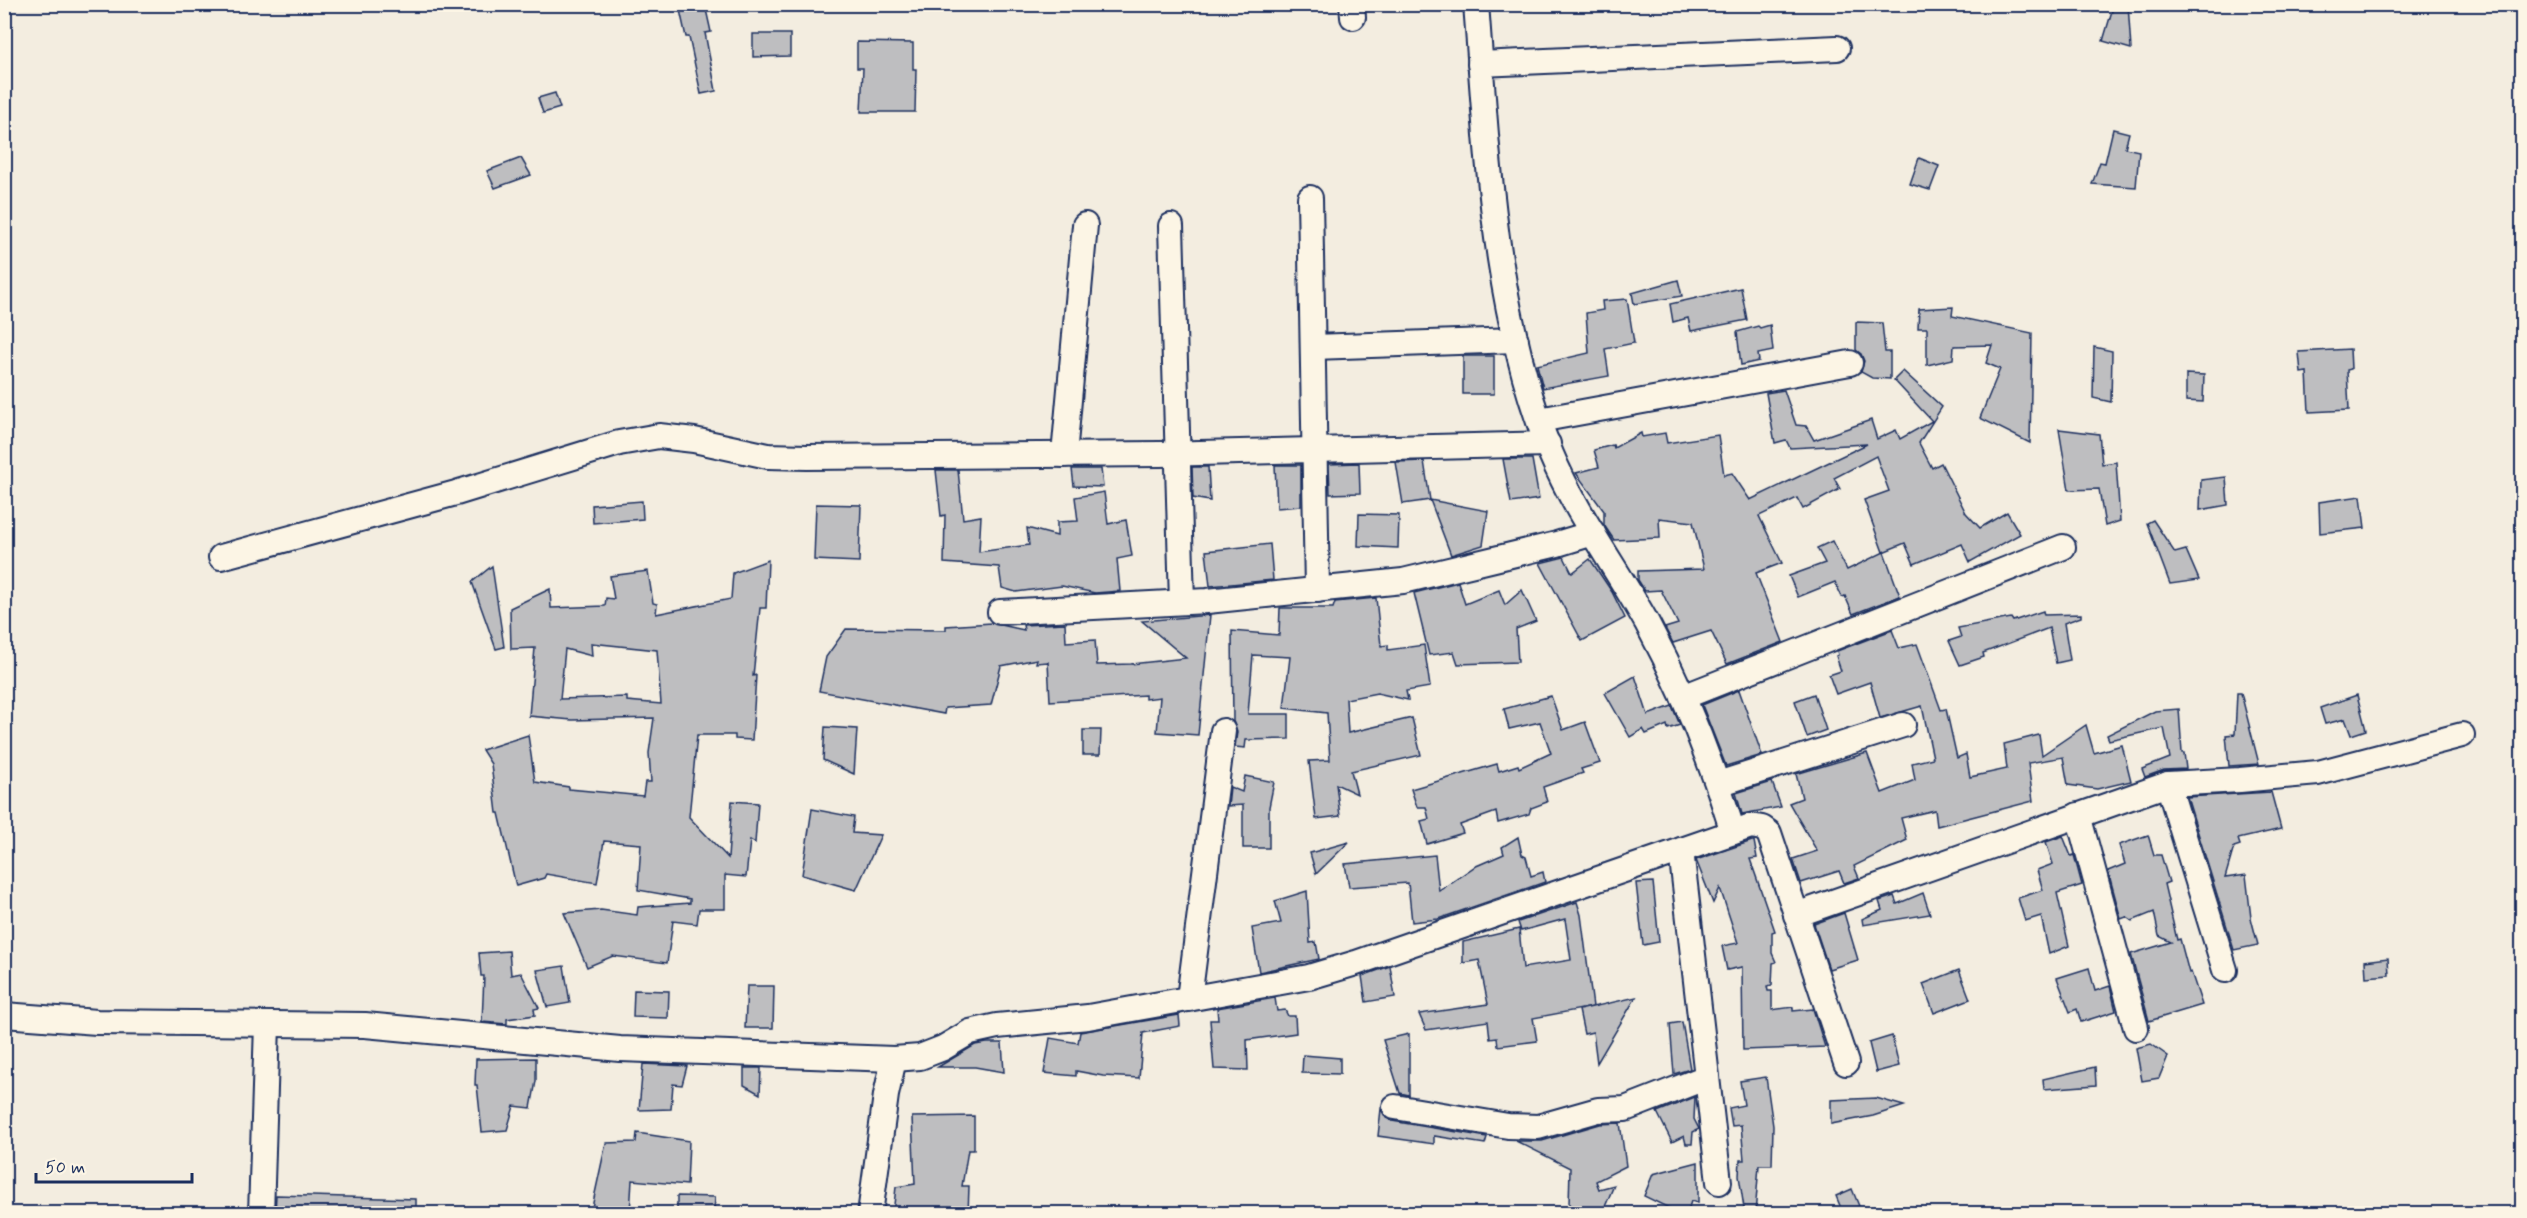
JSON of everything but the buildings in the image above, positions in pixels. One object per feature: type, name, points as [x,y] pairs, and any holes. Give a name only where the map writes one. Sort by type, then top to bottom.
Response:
[{"type":"street","points":[[1476,4],[1491,207],[1503,281],[1516,340],[1539,420],[1548,444],[1593,533],[1646,622],[1683,697],[1718,784],[1733,832]]},
{"type":"street","points":[[1480,64],[1837,48]]},
{"type":"street","points":[[1310,198],[1317,590]]},
{"type":"street","points":[[1064,455],[1085,225]]},
{"type":"street","points":[[1172,226],[1182,602]]},
{"type":"street","points":[[1313,347],[1516,340]]},
{"type":"street","points":[[1539,420],[1850,363]]},
{"type":"street","points":[[221,557],[456,493],[618,443],[659,436],[694,440],[768,456],[1178,454],[1548,444]]},
{"type":"street","points":[[1000,612],[1182,602],[1403,581],[1557,544],[1593,533]]},
{"type":"street","points":[[1683,697],[2063,547]]},
{"type":"street","points":[[1718,784],[1903,724]]},
{"type":"street","points":[[1190,999],[1223,731]]},
{"type":"street","points":[[1796,915],[2168,784],[2318,773],[2462,735]]},
{"type":"street","points":[[2168,784],[2225,970]]},
{"type":"street","points":[[2078,816],[2136,1029]]},
{"type":"street","points":[[4,1015],[97,1022],[365,1025],[620,1049],[894,1059],[920,1057],[943,1048],[970,1032],[997,1026],[1088,1017],[1308,977],[1356,963],[1750,826],[1762,828],[1769,833],[1846,1063]]},
{"type":"street","points":[[1681,850],[1719,1182]]},
{"type":"street","points":[[261,1214],[267,1024]]},
{"type":"street","points":[[870,1214],[886,1095],[894,1059]]},
{"type":"street","points":[[1395,1107],[1508,1126],[1538,1127],[1598,1110],[1625,1108],[1707,1077]]}]
